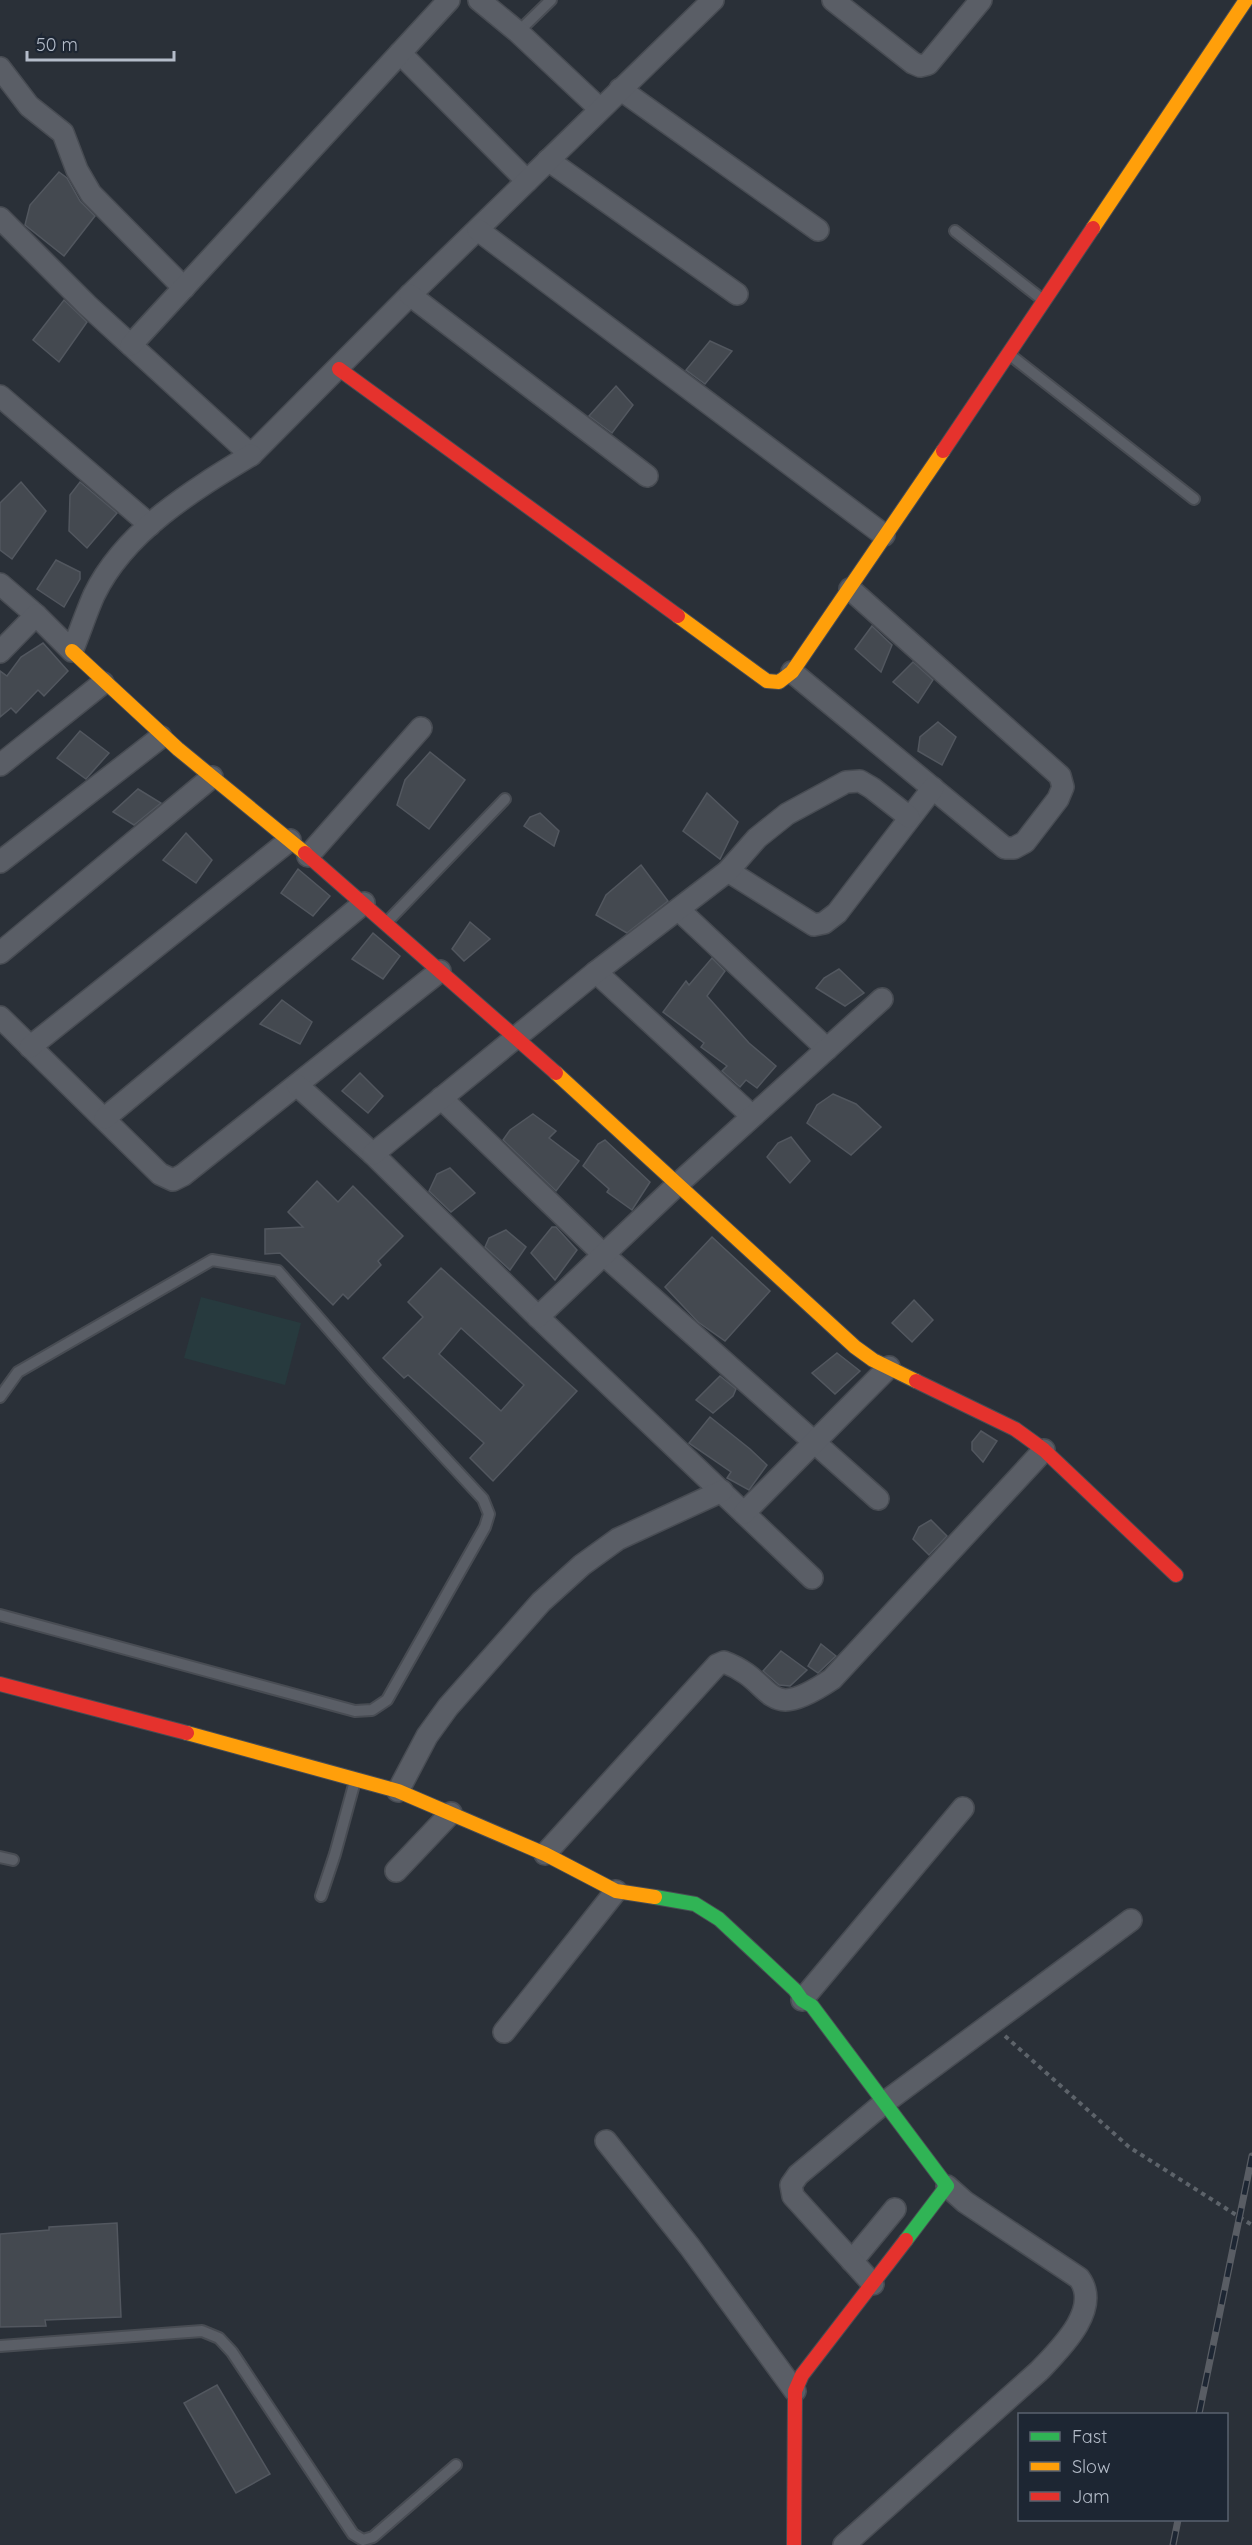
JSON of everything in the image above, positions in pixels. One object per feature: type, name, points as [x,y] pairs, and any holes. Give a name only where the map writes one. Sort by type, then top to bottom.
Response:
[{"type":"street","points":[[131,345],[449,0]]},
{"type":"street","points":[[479,0],[518,32],[600,109]]},
{"type":"street","points":[[72,651],[95,594],[117,558],[150,525],[211,479],[251,455],[410,295],[713,0]]},
{"type":"street","points":[[833,0],[913,63],[920,66],[928,64],[981,0]]},
{"type":"street","points":[[339,369],[767,681],[779,682],[792,672],[850,589],[884,535],[1246,0]]},
{"type":"street","points":[[400,53],[527,181]]},
{"type":"street","points":[[0,68],[29,106],[63,133],[77,170],[91,194],[184,288]]},
{"type":"street","points":[[620,89],[818,230]]},
{"type":"street","points":[[548,160],[737,294]]},
{"type":"street","points":[[0,218],[87,305],[251,455]]},
{"type":"street","points":[[478,230],[884,535]]},
{"type":"street","points":[[410,295],[647,476]]},
{"type":"street","points":[[0,396],[150,525]]},
{"type":"street","points":[[0,584],[36,615],[103,683],[161,737],[290,840],[364,903],[679,1183],[855,1347],[873,1360],[1015,1429],[1044,1450],[1176,1575]]},
{"type":"street","points":[[792,672],[1005,848],[1014,848],[1025,842],[1058,799],[1063,788],[1060,776],[850,589]]},
{"type":"street","points":[[0,652],[36,615]]},
{"type":"street","points":[[0,765],[103,683]]},
{"type":"street","points":[[309,856],[421,728]]},
{"type":"street","points":[[0,862],[161,737]]},
{"type":"street","points":[[0,953],[212,777]]},
{"type":"street","points":[[373,1154],[596,972],[728,871],[757,838],[787,814],[846,782],[860,781],[909,817]]},
{"type":"street","points":[[728,871],[814,925],[824,923],[837,913],[933,788]]},
{"type":"street","points":[[30,1047],[290,840]]},
{"type":"street","points":[[105,1118],[364,903]]},
{"type":"street","points":[[679,910],[827,1049]]},
{"type":"street","points":[[0,1017],[160,1174],[173,1180],[183,1175],[440,971]]},
{"type":"street","points":[[596,972],[752,1116]]},
{"type":"street","points":[[538,1317],[679,1183],[882,999]]},
{"type":"street","points":[[297,1085],[373,1154],[538,1317],[813,1578]]},
{"type":"street","points":[[441,1098],[603,1254],[878,1498]]},
{"type":"street","points":[[744,1513],[890,1367]]},
{"type":"street","points":[[545,1854],[717,1665],[724,1662],[734,1665],[771,1697],[784,1701],[810,1694],[832,1679],[1044,1450]]},
{"type":"street","points":[[398,1791],[427,1736],[448,1707],[541,1602],[582,1565],[618,1539],[722,1491]]},
{"type":"street","points":[[0,1684],[398,1791],[545,1854],[616,1891],[695,1904],[719,1918],[795,1990],[802,2001],[812,2006],[947,2186],[965,2202],[1079,2278],[1087,2288],[1087,2303],[1078,2323],[1059,2350],[1039,2371],[844,2545]]},
{"type":"street","points":[[802,2001],[963,1808]]},
{"type":"street","points":[[396,1871],[451,1814]]},
{"type":"street","points":[[504,2032],[616,1891]]},
{"type":"street","points":[[873,2284],[793,2196],[791,2185],[798,2175],[884,2103],[1131,1920]]},
{"type":"street","points":[[606,2141],[690,2247],[795,2391]]},
{"type":"street","points":[[794,2545],[795,2391],[802,2375],[947,2186]]},
{"type":"street","points":[[852,2261],[895,2209]]},
{"type":"lane","points":[[518,32],[551,0]]},
{"type":"lane","points":[[955,231],[1043,300]]},
{"type":"lane","points":[[1007,353],[1194,499]]},
{"type":"lane","points":[[386,923],[505,798]]},
{"type":"lane","points":[[0,1397],[18,1372],[212,1260],[278,1271],[371,1378],[483,1498],[489,1514],[485,1527],[387,1700],[372,1710],[355,1711],[0,1615]]},
{"type":"lane","points":[[321,1896],[355,1779]]},
{"type":"lane","points":[[0,1857],[13,1860]]},
{"type":"lane","points":[[0,2346],[202,2331],[219,2338],[232,2352],[353,2534],[363,2540],[373,2537],[456,2465]]},
{"type":"path","points":[[992,2023],[1129,2147],[1252,2224]]},
{"type":"green space","points":[[201,1297],[301,1323],[285,1385],[184,1358]]},
{"type":"building","points":[[59,172],[67,178],[80,201],[95,216],[64,256],[25,225],[30,205]]},
{"type":"building","points":[[64,300],[87,322],[59,362],[33,340]]},
{"type":"building","points":[[710,341],[732,351],[705,384],[686,370]]},
{"type":"building","points":[[616,386],[633,405],[612,433],[589,416]]},
{"type":"building","points":[[21,482],[46,511],[12,559],[0,550],[0,503]]},
{"type":"building","points":[[80,482],[117,513],[87,548],[69,531],[70,495]]},
{"type":"building","points":[[56,560],[80,572],[80,579],[64,607],[37,589]]},
{"type":"building","points":[[872,626],[892,645],[881,672],[855,649]]},
{"type":"building","points":[[43,643],[68,671],[44,696],[38,690],[16,713],[11,708],[0,717],[0,671],[7,676],[21,657]]},
{"type":"building","points":[[913,662],[933,680],[918,703],[893,682]]},
{"type":"building","points":[[938,722],[956,737],[942,765],[918,751],[920,737]]},
{"type":"building","points":[[80,731],[109,753],[86,779],[57,758]]},
{"type":"building","points":[[430,752],[465,780],[429,829],[397,805],[405,780]]},
{"type":"building","points":[[138,789],[161,803],[134,825],[113,812]]},
{"type":"building","points":[[707,793],[738,822],[720,859],[683,831]]},
{"type":"building","points":[[540,813],[559,831],[554,846],[524,826],[530,817]]},
{"type":"building","points":[[186,833],[212,860],[196,883],[163,860]]},
{"type":"building","points":[[641,865],[668,901],[627,933],[596,915],[606,895]]},
{"type":"building","points":[[298,869],[330,896],[313,916],[281,893]]},
{"type":"building","points":[[470,922],[490,939],[464,961],[452,949]]},
{"type":"building","points":[[373,933],[400,956],[383,979],[352,959]]},
{"type":"building","points":[[712,958],[725,971],[707,996],[749,1043],[776,1066],[757,1088],[746,1080],[740,1087],[722,1071],[727,1066],[701,1047],[704,1043],[663,1012],[686,981],[689,985]]},
{"type":"building","points":[[839,969],[864,993],[845,1006],[816,988],[824,978]]},
{"type":"building","points":[[282,1000],[312,1022],[300,1044],[260,1024]]},
{"type":"building","points":[[360,1073],[383,1096],[368,1113],[342,1091]]},
{"type":"building","points":[[833,1094],[856,1104],[881,1127],[851,1155],[807,1123],[817,1105]]},
{"type":"building","points":[[533,1114],[556,1131],[549,1138],[579,1161],[556,1191],[503,1140],[510,1130]]},
{"type":"building","points":[[791,1137],[810,1161],[790,1183],[767,1157],[778,1143]]},
{"type":"building","points":[[605,1140],[650,1182],[632,1210],[607,1192],[609,1189],[583,1166],[598,1144]]},
{"type":"building","points":[[450,1168],[475,1193],[451,1212],[429,1191],[437,1174]]},
{"type":"building","points":[[317,1181],[338,1202],[353,1186],[403,1236],[378,1261],[381,1265],[348,1299],[343,1294],[333,1305],[280,1253],[265,1254],[265,1229],[303,1227],[288,1212]]},
{"type":"building","points":[[552,1227],[556,1227],[577,1250],[555,1280],[531,1253]]},
{"type":"building","points":[[506,1230],[526,1247],[510,1270],[485,1247],[489,1238]]},
{"type":"building","points":[[712,1237],[770,1291],[725,1341],[698,1322],[665,1287]]},
{"type":"building","points":[[441,1268],[577,1391],[493,1481],[470,1458],[484,1443],[408,1375],[404,1378],[383,1358],[423,1317],[408,1302]],"holes":[[[461,1328],[524,1385],[501,1411],[439,1354]]]},
{"type":"building","points":[[914,1300],[933,1320],[912,1342],[892,1323]]},
{"type":"building","points":[[837,1353],[860,1371],[835,1394],[812,1373]]},
{"type":"building","points":[[720,1376],[736,1389],[733,1396],[713,1413],[696,1400]]},
{"type":"building","points":[[710,1417],[767,1465],[749,1490],[727,1478],[731,1472],[689,1443]]},
{"type":"building","points":[[981,1431],[997,1441],[983,1462],[972,1450],[972,1442]]},
{"type":"building","points":[[931,1520],[947,1536],[929,1555],[913,1539],[919,1527]]},
{"type":"building","points":[[821,1644],[836,1656],[818,1673],[808,1666]]},
{"type":"building","points":[[781,1651],[807,1670],[790,1686],[779,1685],[763,1671]]},
{"type":"building","points":[[117,2223],[121,2317],[45,2320],[46,2326],[0,2327],[0,2234],[49,2230],[49,2227]]},
{"type":"building","points":[[217,2385],[270,2474],[236,2493],[184,2403]]},
{"type":"railway","points":[[1199,2413],[1252,2156]]},
{"type":"railway","points":[[1173,2545],[1178,2521]]},
{"type":"traffic: fast","points":[[655,1897],[695,1904],[719,1919],[795,1990],[802,2000],[812,2006],[947,2186],[906,2240]]},
{"type":"traffic: slow","points":[[1093,228],[1246,0]]},
{"type":"traffic: slow","points":[[678,616],[767,681],[779,682],[792,672],[943,451]]},
{"type":"traffic: slow","points":[[72,651],[178,749],[305,853]]},
{"type":"traffic: slow","points":[[556,1073],[855,1347],[873,1360],[916,1381]]},
{"type":"traffic: slow","points":[[187,1733],[398,1791],[545,1854],[616,1891],[655,1897]]},
{"type":"traffic: jam","points":[[943,451],[1093,228]]},
{"type":"traffic: jam","points":[[339,369],[678,616]]},
{"type":"traffic: jam","points":[[305,853],[556,1073]]},
{"type":"traffic: jam","points":[[916,1381],[1015,1429],[1044,1450],[1176,1575]]},
{"type":"traffic: jam","points":[[0,1684],[187,1733]]},
{"type":"traffic: jam","points":[[794,2545],[795,2391],[802,2375],[906,2240]]}]
